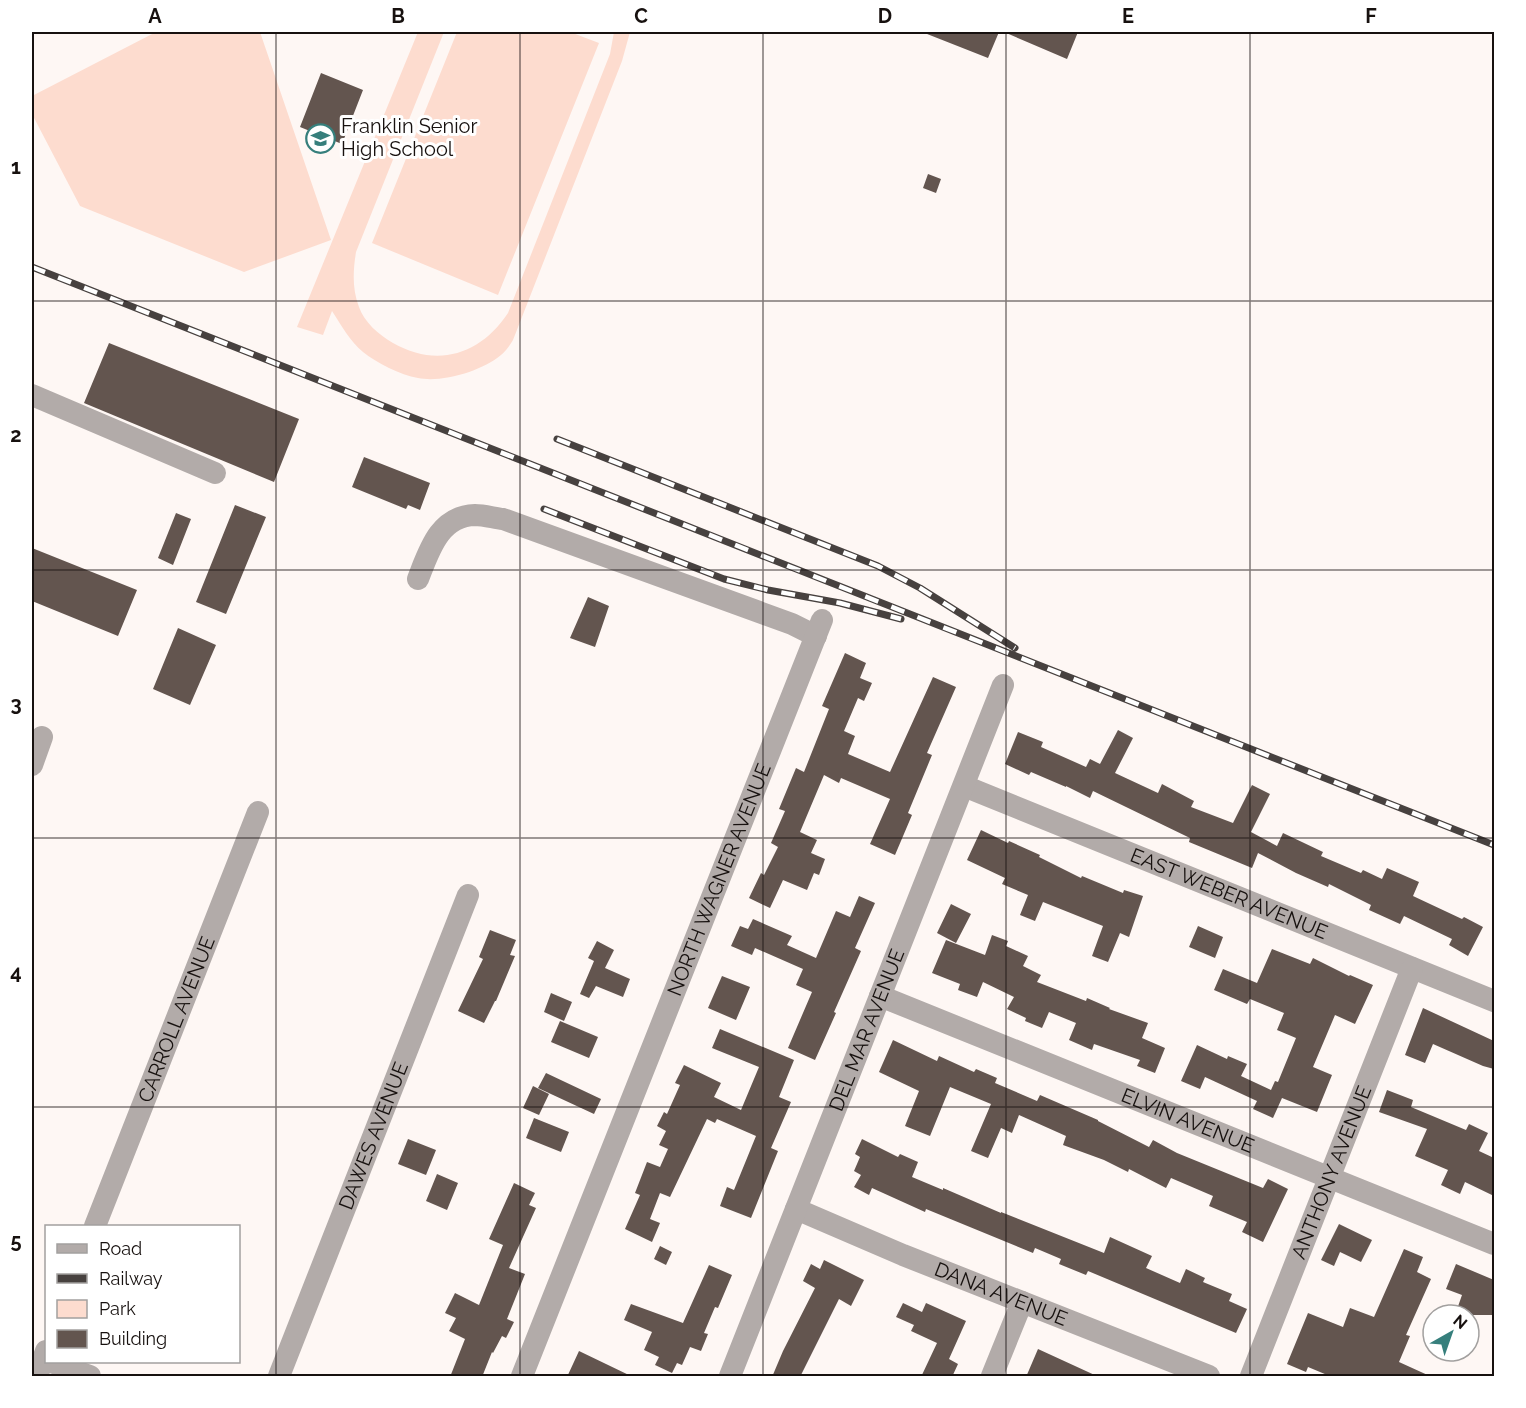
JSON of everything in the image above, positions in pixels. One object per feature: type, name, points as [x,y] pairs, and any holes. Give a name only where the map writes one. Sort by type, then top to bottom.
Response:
[{"type":"street","points":[[32,395],[215,473]]},
{"type":"street","name":"NORTH WAGNER AVENUE","points":[[418,579],[433,542],[448,523],[474,515],[503,519],[792,624],[819,628],[522,1377]]},
{"type":"street","name":"DEL MAR AVENUE","points":[[730,1377],[1003,685]]},
{"type":"street","points":[[32,765],[42,737]]},
{"type":"street","name":"EAST WEBER AVENUE","points":[[964,786],[1494,1001]]},
{"type":"street","name":"CARROLL AVENUE","points":[[96,1225],[258,812]]},
{"type":"street","name":"DAWES AVENUE","points":[[279,1377],[468,895]]},
{"type":"street","name":"ANTHONY AVENUE","points":[[1251,1377],[1412,968]]},
{"type":"street","name":"ELVIN AVENUE","points":[[880,996],[1494,1244]]},
{"type":"street","name":"DANA AVENUE","points":[[796,1209],[903,1255],[1209,1377]]},
{"type":"street","points":[[992,1377],[1022,1302]]},
{"type":"street","points":[[51,1363],[90,1377]]},
{"type":"green space","points":[[156,32],[260,32],[331,240],[244,272],[80,206],[32,114],[32,96]]},
{"type":"green space","points":[[418,32],[444,32],[356,252],[354,287],[361,313],[382,336],[409,351],[441,356],[471,348],[497,327],[508,313],[610,54],[614,32],[630,32],[622,61],[513,340],[508,348],[493,361],[473,371],[438,379],[411,376],[375,360],[354,343],[332,311],[323,335],[297,327]]},
{"type":"green space","points":[[457,32],[570,32],[599,43],[498,295],[372,243]]},
{"type":"building","points":[[922,32],[999,32],[988,58]]},
{"type":"building","points":[[1004,32],[1078,32],[1067,59]]},
{"type":"building","points":[[321,73],[363,90],[342,144],[300,127]]},
{"type":"building","points":[[928,174],[941,179],[936,193],[923,188]]},
{"type":"building","points":[[109,343],[299,419],[274,482],[84,403]]},
{"type":"building","points":[[364,457],[430,483],[420,510],[408,505],[406,509],[352,487]]},
{"type":"building","points":[[235,505],[266,517],[226,614],[196,602]]},
{"type":"building","points":[[176,513],[191,519],[173,565],[158,558]]},
{"type":"building","points":[[32,548],[137,590],[118,636],[32,601]]},
{"type":"building","points":[[588,597],[609,606],[595,647],[570,638]]},
{"type":"building","points":[[178,628],[216,645],[190,705],[153,689]]},
{"type":"building","points":[[845,653],[866,663],[860,678],[872,683],[864,701],[858,698],[844,731],[855,736],[848,754],[890,772],[933,677],[956,687],[927,753],[932,755],[908,813],[912,815],[895,855],[870,844],[890,799],[841,778],[839,783],[824,775],[800,832],[817,840],[811,853],[825,859],[819,875],[814,873],[807,890],[783,880],[770,908],[749,898],[761,873],[764,875],[778,847],[771,843],[785,811],[779,809],[796,768],[804,772],[829,709],[822,706]]},
{"type":"building","points":[[1118,730],[1133,738],[1115,773],[1158,793],[1162,784],[1194,801],[1191,807],[1233,823],[1252,785],[1270,794],[1251,832],[1277,846],[1283,833],[1323,852],[1321,856],[1361,873],[1363,870],[1382,879],[1387,868],[1419,882],[1413,896],[1483,927],[1468,956],[1449,945],[1452,939],[1404,916],[1400,924],[1369,910],[1371,905],[1329,884],[1328,887],[1258,853],[1252,868],[1189,842],[1190,838],[1093,791],[1090,798],[1031,772],[1029,775],[1005,764],[1018,732],[1043,742],[1041,747],[1086,767],[1090,759],[1100,764]]},
{"type":"building","points":[[981,830],[1040,855],[1039,857],[1081,878],[1082,876],[1123,893],[1124,890],[1143,896],[1129,937],[1120,933],[1108,962],[1092,956],[1103,926],[1043,902],[1035,921],[1020,915],[1028,895],[1002,884],[1005,878],[967,860]]},
{"type":"building","points":[[859,896],[875,903],[855,948],[861,951],[815,1060],[788,1048],[812,992],[796,985],[803,969],[755,948],[752,955],[731,946],[740,926],[748,929],[753,919],[792,936],[787,945],[816,958],[836,911],[850,917]]},
{"type":"building","points":[[951,904],[971,914],[956,943],[937,933]]},
{"type":"building","points":[[1198,926],[1223,937],[1215,958],[1189,947]]},
{"type":"building","points":[[490,930],[516,940],[510,955],[515,956],[484,1023],[458,1011],[483,959],[479,957]]},
{"type":"building","points":[[992,935],[1008,941],[1006,946],[1028,956],[1023,966],[1041,975],[1037,982],[1086,1001],[1087,998],[1109,1009],[1148,1023],[1142,1038],[1165,1048],[1155,1073],[1137,1066],[1140,1060],[1094,1044],[1092,1050],[1069,1040],[1076,1023],[1049,1012],[1042,1028],[1025,1021],[1026,1018],[1007,1009],[1014,997],[983,982],[977,997],[958,990],[960,984],[932,973],[946,940],[985,955]]},
{"type":"building","points":[[597,941],[614,950],[605,968],[630,979],[623,997],[596,986],[589,998],[580,994],[594,961],[588,958]]},
{"type":"building","points":[[1272,949],[1310,964],[1313,958],[1373,985],[1355,1024],[1335,1015],[1313,1067],[1332,1075],[1317,1112],[1282,1098],[1273,1118],[1253,1109],[1257,1101],[1205,1077],[1200,1089],[1181,1081],[1197,1045],[1227,1059],[1228,1056],[1247,1064],[1241,1076],[1271,1090],[1275,1081],[1278,1082],[1296,1038],[1277,1030],[1284,1013],[1250,999],[1247,1004],[1214,990],[1223,969],[1257,983]]},
{"type":"building","points":[[722,976],[750,987],[736,1020],[708,1008]]},
{"type":"building","points":[[551,993],[572,1002],[564,1021],[544,1012]]},
{"type":"building","points":[[1423,1008],[1494,1041],[1494,1069],[1433,1044],[1425,1063],[1405,1055]]},
{"type":"building","points":[[560,1021],[598,1037],[589,1058],[551,1042]]},
{"type":"building","points":[[720,1029],[794,1060],[779,1097],[791,1102],[771,1148],[778,1151],[751,1218],[720,1206],[727,1187],[734,1190],[756,1136],[717,1119],[715,1123],[707,1119],[670,1197],[660,1193],[650,1219],[660,1223],[652,1242],[625,1229],[640,1195],[635,1193],[647,1162],[660,1167],[668,1149],[659,1145],[666,1131],[657,1126],[664,1112],[667,1114],[680,1085],[675,1083],[684,1065],[721,1083],[714,1097],[741,1110],[759,1067],[712,1048]]},
{"type":"building","points":[[893,1040],[937,1061],[939,1056],[974,1072],[976,1069],[997,1078],[995,1083],[1037,1101],[1040,1095],[1098,1120],[1149,1147],[1153,1140],[1177,1153],[1263,1188],[1268,1179],[1288,1189],[1263,1242],[1242,1232],[1247,1222],[1209,1206],[1213,1196],[1171,1178],[1166,1188],[1129,1169],[1128,1172],[1104,1160],[1063,1145],[1066,1136],[1019,1115],[1012,1133],[1001,1128],[988,1158],[971,1151],[991,1104],[950,1087],[930,1136],[905,1126],[919,1091],[879,1072]]},
{"type":"building","points":[[546,1073],[601,1099],[594,1114],[538,1088]]},
{"type":"building","points":[[533,1086],[549,1094],[539,1115],[523,1108]]},
{"type":"building","points":[[1387,1090],[1413,1100],[1411,1107],[1466,1130],[1469,1124],[1488,1133],[1479,1151],[1494,1158],[1494,1196],[1465,1182],[1460,1194],[1441,1185],[1448,1170],[1415,1156],[1427,1129],[1379,1112]]},
{"type":"building","points":[[534,1118],[569,1132],[561,1152],[526,1138]]},
{"type":"building","points":[[408,1139],[436,1150],[426,1175],[398,1164]]},
{"type":"building","points":[[862,1139],[898,1157],[900,1154],[918,1162],[912,1177],[943,1190],[943,1188],[1104,1253],[1110,1237],[1152,1256],[1146,1268],[1180,1283],[1186,1269],[1205,1278],[1203,1282],[1232,1294],[1229,1301],[1247,1309],[1236,1333],[1088,1271],[1086,1275],[1059,1264],[1061,1259],[1035,1248],[1033,1253],[926,1209],[925,1212],[872,1188],[869,1195],[854,1187],[861,1175],[854,1171],[860,1157],[855,1154]]},
{"type":"building","points":[[437,1174],[458,1183],[447,1210],[426,1201]]},
{"type":"building","points":[[514,1183],[535,1193],[529,1205],[536,1208],[509,1268],[525,1274],[507,1319],[514,1322],[506,1338],[502,1336],[492,1352],[482,1377],[450,1377],[465,1339],[449,1331],[456,1318],[445,1313],[455,1293],[479,1305],[503,1245],[489,1239]]},
{"type":"building","points":[[1339,1224],[1372,1240],[1361,1262],[1340,1252],[1334,1266],[1321,1260]]},
{"type":"building","points":[[660,1246],[672,1252],[666,1265],[654,1259]]},
{"type":"building","points":[[1404,1249],[1423,1257],[1417,1272],[1431,1279],[1406,1335],[1410,1336],[1399,1362],[1432,1377],[1332,1377],[1308,1367],[1306,1372],[1287,1364],[1308,1313],[1343,1327],[1350,1308],[1374,1317]]},
{"type":"building","points":[[824,1260],[864,1280],[851,1306],[839,1299],[800,1377],[772,1377],[815,1288],[803,1281],[811,1264],[820,1269]]},
{"type":"building","points":[[1456,1264],[1494,1280],[1494,1315],[1481,1315],[1481,1303],[1459,1303],[1462,1295],[1446,1289]]},
{"type":"building","points":[[709,1265],[732,1275],[704,1333],[708,1334],[701,1351],[690,1347],[682,1365],[677,1363],[672,1373],[655,1365],[659,1357],[644,1350],[652,1332],[624,1320],[631,1304],[683,1323]]},
{"type":"building","points":[[903,1303],[922,1312],[926,1303],[966,1321],[949,1359],[958,1364],[952,1377],[921,1377],[937,1343],[911,1331],[914,1325],[896,1317]]},
{"type":"building","points":[[1038,1349],[1099,1377],[1026,1377]]},
{"type":"building","points":[[579,1351],[633,1377],[567,1377]]},
{"type":"railway","points":[[32,267],[1494,845]]},
{"type":"railway","points":[[557,439],[878,566],[920,588],[1015,648]]},
{"type":"railway","points":[[544,509],[724,579],[768,590],[840,603],[901,619]]},
{"type":"place","name":"Franklin Senior High School","points":[[320,138]]}]
